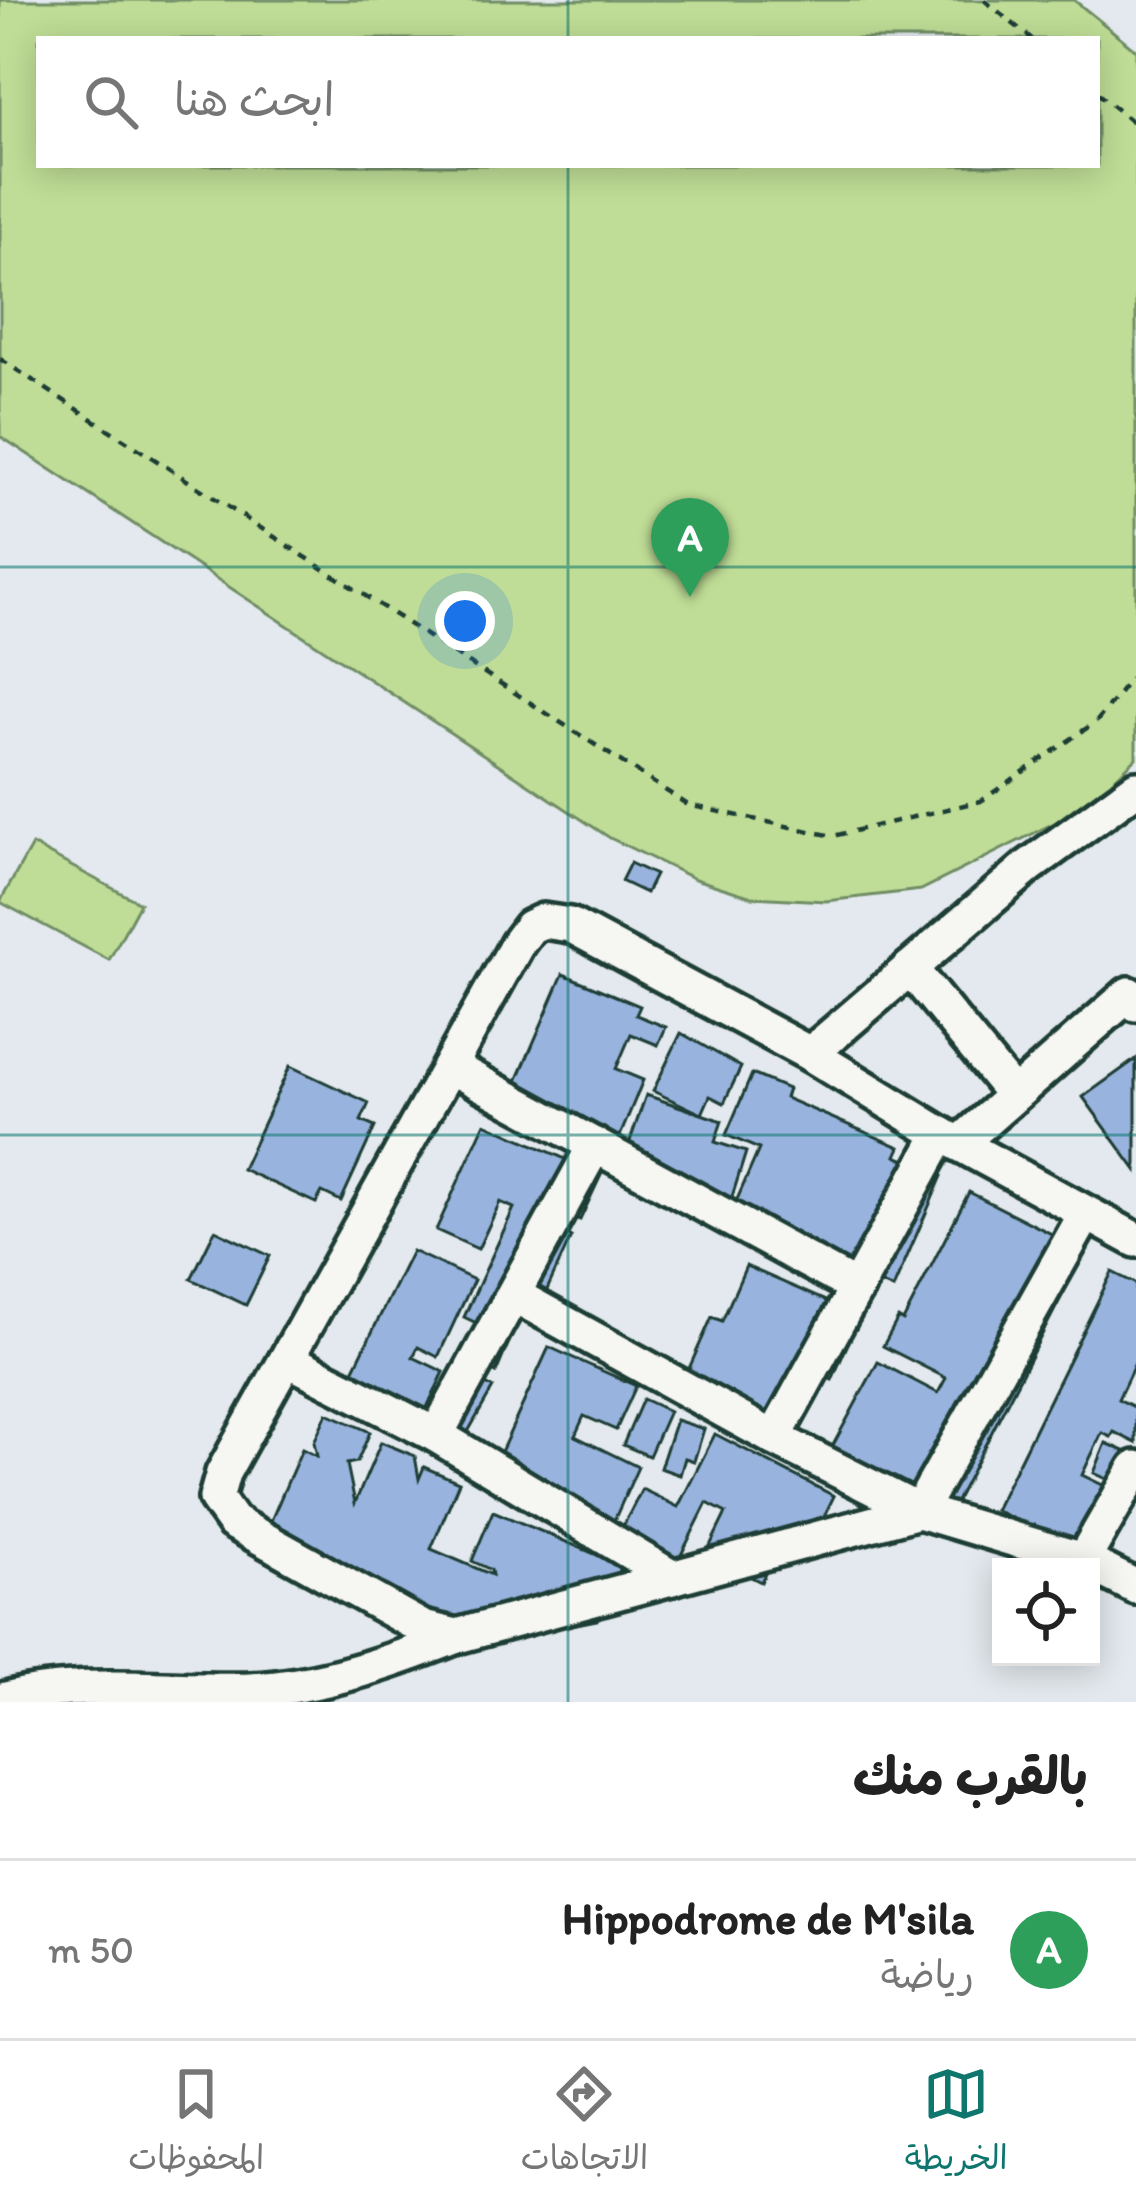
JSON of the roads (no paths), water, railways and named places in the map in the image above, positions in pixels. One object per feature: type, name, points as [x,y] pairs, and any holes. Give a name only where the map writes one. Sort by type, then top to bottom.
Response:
[{"type":"street","points":[[810,1054],[1029,866],[1136,788]]},
{"type":"street","points":[[457,1636],[423,1628],[232,1522],[216,1498],[217,1486],[451,1067],[486,994],[530,927],[556,920],[810,1054],[950,1139],[1136,1240]]},
{"type":"street","points":[[910,968],[1013,1094]]},
{"type":"street","points":[[774,1438],[857,1288],[950,1139],[1134,995]]},
{"type":"street","points":[[451,1067],[857,1288]]},
{"type":"street","points":[[436,1435],[595,1145]]},
{"type":"street","points":[[0,1701],[47,1692],[290,1687],[405,1657],[457,1636],[920,1511],[1085,1215]]},
{"type":"street","points":[[514,1295],[774,1438],[920,1511],[1076,1558]]},
{"type":"street","points":[[289,1360],[436,1435],[674,1578]]},
{"type":"street","points":[[1084,1558],[1136,1468]]},
{"type":"street","points":[[1100,1569],[1136,1587]]},
{"type":"place","name":"Hippodrome de M'sila","points":[[690,597]]}]
